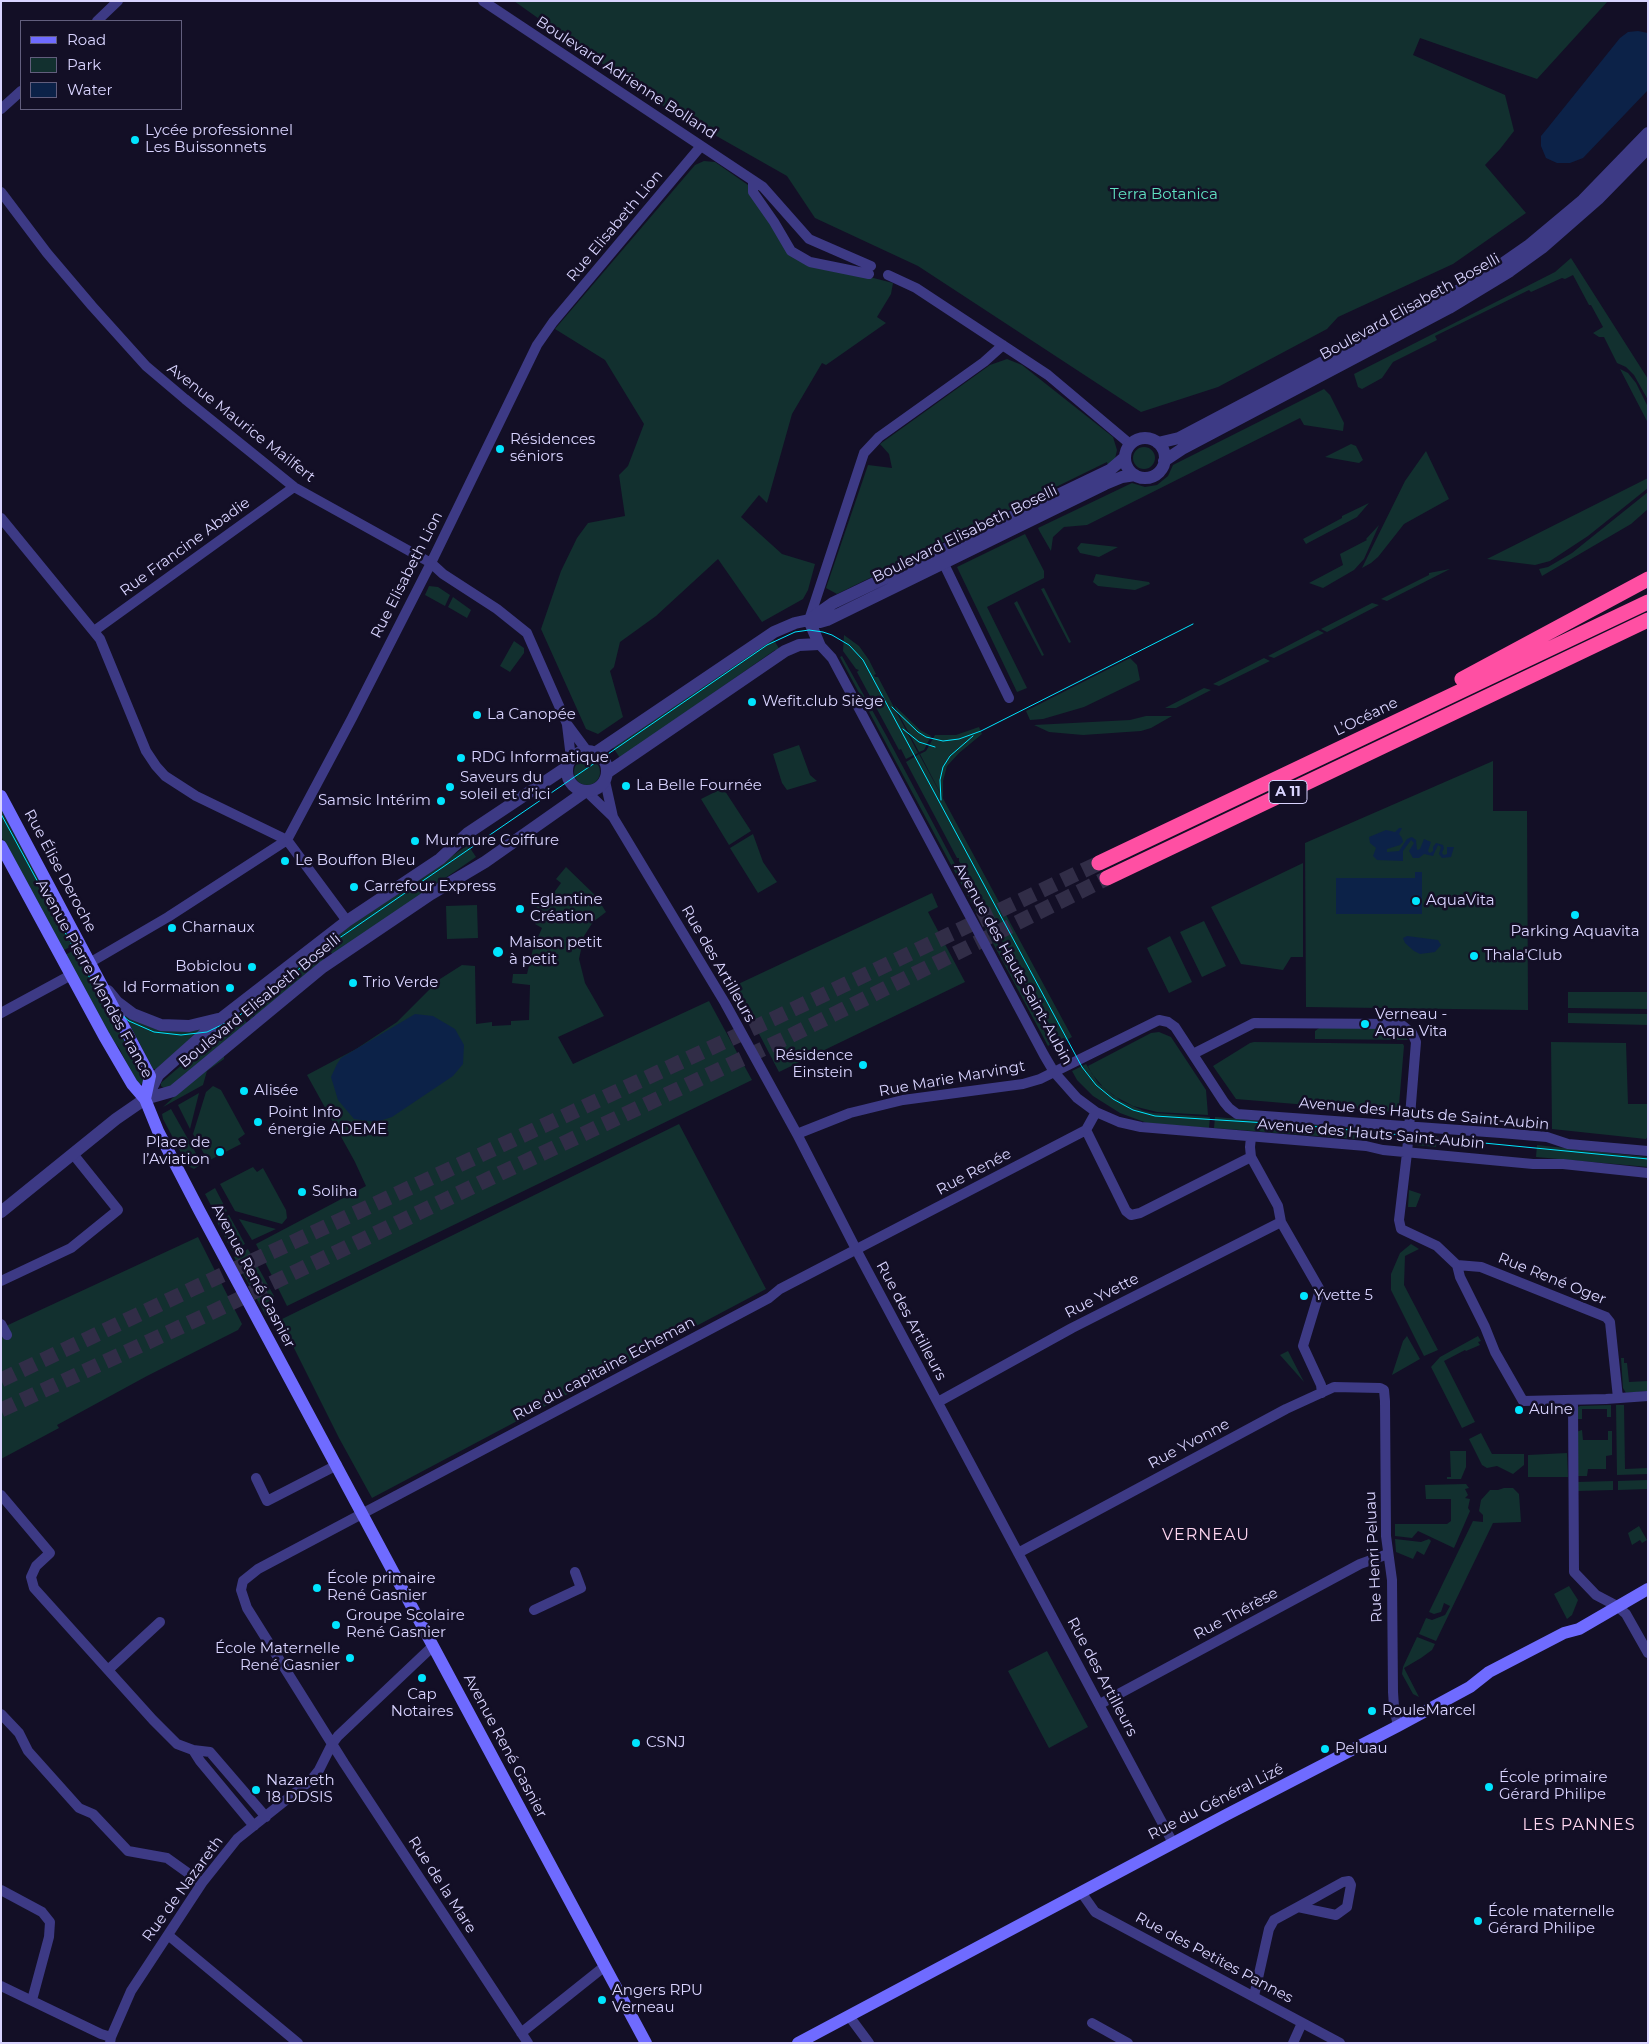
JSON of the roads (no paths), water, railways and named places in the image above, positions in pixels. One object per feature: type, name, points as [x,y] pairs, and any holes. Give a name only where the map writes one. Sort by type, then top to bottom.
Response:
[{"type":"highway","points":[[1402,719],[1417,702],[1477,672],[1648,579]]},
{"type":"highway","name":"L’Océane","points":[[1099,864],[1648,602]]},
{"type":"highway","name":"A 11","points":[[1107,878],[1648,620]]},
{"type":"highway","points":[[1620,633],[1648,631]]},
{"type":"main road","name":"Rue Élise Deroche","points":[[1,796],[90,962]]},
{"type":"main road","name":"Avenue Pierre Mendès France","points":[[1,846],[132,1084],[145,1099]]},
{"type":"main road","name":"Avenue Pierre Mendès France","points":[[90,962],[150,1076],[145,1099]]},
{"type":"main road","name":"Avenue René Gasnier","points":[[145,1099],[173,1161],[646,2043]]},
{"type":"main road","name":"Rue du Général Lizé","points":[[798,2043],[1173,1843],[1398,1726],[1470,1687],[1489,1672],[1564,1633],[1591,1622],[1648,1589]]},
{"type":"street","points":[[98,20],[118,1]]},
{"type":"street","name":"Boulevard Adrienne Bolland","points":[[483,1],[656,118],[701,146],[753,180],[763,187],[809,238],[870,270],[810,262],[791,251],[753,192],[753,180]]},
{"type":"street","points":[[1,110],[20,92]]},
{"type":"street","points":[[1158,443],[1179,438],[1482,278],[1528,246],[1583,200],[1648,133]]},
{"type":"street","name":"Rue Elisabeth Lion","points":[[90,962],[168,917],[287,840],[431,563],[537,345],[553,322],[701,146]]},
{"type":"street","name":"Boulevard Elisabeth Boselli","points":[[1164,461],[1182,449],[1449,308],[1510,271],[1542,248],[1598,199],[1648,148]]},
{"type":"street","name":"Avenue Maurice Mailfert","points":[[1,192],[47,253],[146,366],[294,487],[431,563],[443,574],[497,609],[527,633],[567,724],[591,752]]},
{"type":"street","points":[[888,275],[916,288],[1048,376],[1130,444]]},
{"type":"street","points":[[606,777],[606,763],[591,752],[578,753],[569,763],[567,776],[573,785],[578,789],[586,791],[598,788],[606,777],[785,651],[799,645],[819,644],[809,620],[864,453],[880,437],[984,362],[1003,345]]},
{"type":"street","points":[[1144,439],[1158,443],[1164,452],[1161,470],[1153,476],[1144,478],[1135,475],[1128,468],[1125,457],[1130,444],[1136,440],[1144,439]]},
{"type":"street","name":"Boulevard Elisabeth Boselli","points":[[591,752],[774,632],[795,623],[809,620],[820,622],[826,620],[940,557],[1110,470],[1125,457]]},
{"type":"street","name":"Boulevard Elisabeth Boselli","points":[[940,557],[1105,484],[1122,477],[1135,475]]},
{"type":"street","name":"Rue Francine Abadie","points":[[94,631],[294,487]]},
{"type":"street","points":[[1,518],[100,639],[146,751],[156,766],[165,776],[196,796],[287,840],[347,921]]},
{"type":"street","points":[[940,557],[1009,698]]},
{"type":"street","name":"Avenue des Hauts Saint-Aubin","points":[[819,644],[832,658],[953,888],[1054,1072],[1077,1098],[1096,1112],[1119,1122],[1141,1127],[1366,1146],[1407,1153],[1533,1164],[1562,1164],[1648,1173]]},
{"type":"street","name":"Avenue Maurice Mailfert","points":[[567,724],[569,763]]},
{"type":"street","name":"Boulevard Elisabeth Boselli","points":[[145,1099],[158,1075],[223,1017],[347,921],[440,859],[468,833],[569,763]]},
{"type":"street","name":"Rue des Artilleurs","points":[[606,777],[614,817]]},
{"type":"street","name":"Boulevard Elisabeth Boselli","points":[[145,1099],[173,1091],[323,968],[430,894],[485,862],[586,791]]},
{"type":"street","name":"Rue des Artilleurs","points":[[586,791],[614,817],[725,1003],[797,1134],[1173,1843]]},
{"type":"street","points":[[1,1013],[72,976]]},
{"type":"street","name":"Boulevard Elisabeth Boselli","points":[[104,988],[117,1002],[133,1014],[161,1024],[189,1026],[210,1022],[223,1017]]},
{"type":"street","name":"Rue Marie Marvingt","points":[[797,1134],[850,1113],[894,1102],[1024,1084],[1054,1072],[1160,1020],[1168,1022],[1175,1027],[1193,1054]]},
{"type":"street","points":[[1193,1054],[1254,1023],[1392,1024],[1403,1026],[1412,1033],[1416,1042],[1400,1220],[1401,1229],[1437,1246],[1457,1265],[1460,1277],[1495,1352],[1520,1398],[1527,1402],[1648,1396]]},
{"type":"street","name":"Avenue des Hauts de Saint-Aubin","points":[[1193,1054],[1229,1108],[1237,1114],[1547,1138],[1568,1144],[1648,1151]]},
{"type":"street","points":[[1,1212],[116,1119],[145,1099]]},
{"type":"street","points":[[1096,1112],[1086,1130],[1126,1211],[1131,1215],[1140,1213],[1251,1157]]},
{"type":"street","name":"Rue Renée","points":[[857,1250],[1086,1130]]},
{"type":"street","points":[[1251,1137],[1251,1157],[1278,1206],[1281,1222],[1320,1290],[1303,1346],[1321,1385],[1322,1394]]},
{"type":"street","points":[[1,1281],[72,1248],[118,1210],[73,1154]]},
{"type":"street","name":"Rue Yvette","points":[[938,1402],[1080,1324],[1281,1222]]},
{"type":"street","name":"Rue du capitaine Echeman","points":[[332,1744],[247,1608],[241,1590],[243,1581],[258,1569],[752,1307],[780,1289],[857,1250]]},
{"type":"street","name":"Rue René Oger","points":[[1457,1265],[1480,1267],[1606,1317],[1610,1322],[1618,1398]]},
{"type":"street","points":[[1,1324],[7,1335]]},
{"type":"street","name":"Rue Yvonne","points":[[1018,1553],[1262,1422],[1334,1387],[1380,1388]]},
{"type":"street","name":"Rue Henri Peluau","points":[[1380,1388],[1384,1390],[1385,1401],[1386,1536],[1392,1580],[1394,1707],[1398,1726]]},
{"type":"street","points":[[1573,1400],[1574,1572],[1596,1595],[1617,1606],[1629,1620],[1648,1653]]},
{"type":"street","points":[[256,1478],[267,1501],[337,1465]]},
{"type":"street","points":[[1,1495],[50,1553],[33,1571],[31,1577],[34,1588],[177,1744],[193,1750],[210,1752],[266,1817]]},
{"type":"street","name":"Rue Thérèse","points":[[1100,1704],[1360,1564],[1388,1554]]},
{"type":"street","points":[[534,1610],[581,1588],[574,1572]]},
{"type":"street","points":[[108,1670],[160,1622]]},
{"type":"street","name":"Rue de Nazareth","points":[[110,2040],[131,1991],[202,1883],[237,1839],[310,1780],[319,1770],[332,1744],[358,1716],[433,1646]]},
{"type":"street","points":[[1,1714],[19,1733],[28,1751],[79,1808],[93,1814],[128,1851],[167,1858],[202,1883]]},
{"type":"street","name":"Rue de la Mare","points":[[332,1744],[528,2043]]},
{"type":"street","points":[[193,1750],[200,1762],[254,1826]]},
{"type":"street","points":[[1254,1996],[1269,1929],[1274,1920],[1343,1882],[1349,1881],[1351,1884],[1347,1907],[1336,1914],[1298,1907]]},
{"type":"street","points":[[1,1890],[42,1912],[50,1922],[49,1937],[32,2000]]},
{"type":"street","name":"Rue des Petites Pannes","points":[[1081,1892],[1095,1912],[1340,2043]]},
{"type":"street","points":[[168,1934],[298,2043]]},
{"type":"street","points":[[521,2033],[605,1966]]},
{"type":"street","points":[[1,1986],[110,2040]]},
{"type":"street","points":[[849,2016],[868,2043]]},
{"type":"street","points":[[1092,2023],[1128,2043]]},
{"type":"street","points":[[1293,2043],[1302,2023]]},
{"type":"water","points":[[1628,32],[1648,33],[1648,90],[1583,158],[1570,163],[1557,163],[1546,158],[1541,146],[1541,136],[1620,38]]},
{"type":"water","points":[[1402,828],[1399,834],[1403,842],[1400,845],[1387,849],[1387,852],[1399,851],[1407,839],[1412,837],[1416,840],[1417,850],[1420,849],[1424,839],[1431,842],[1428,851],[1430,853],[1433,851],[1436,843],[1443,845],[1442,853],[1444,855],[1447,854],[1447,847],[1454,847],[1451,857],[1442,858],[1439,854],[1441,847],[1438,845],[1433,856],[1424,854],[1419,858],[1413,858],[1409,851],[1414,843],[1411,840],[1403,851],[1403,861],[1377,860],[1373,856],[1376,848],[1370,843],[1369,837],[1386,830],[1395,832]]},
{"type":"water","points":[[1415,872],[1422,872],[1422,914],[1336,914],[1336,878],[1415,878]]},
{"type":"water","points":[[1407,936],[1438,940],[1441,945],[1435,952],[1420,954],[1405,943],[1403,938]]},
{"type":"water","points":[[415,1014],[433,1016],[455,1029],[464,1045],[463,1064],[453,1076],[392,1117],[376,1122],[354,1119],[338,1100],[331,1077],[337,1064],[341,1058]]},
{"type":"tunnel","points":[[1,1380],[192,1289],[773,1019],[1099,863]]},
{"type":"tunnel","points":[[1,1410],[204,1316],[784,1039],[1107,878]]},
{"type":"tram line","points":[[892,707],[918,732],[926,737],[943,741],[959,739],[981,731],[1193,624]]},
{"type":"tram line","points":[[1,814],[92,982],[111,1007],[129,1021],[154,1032],[181,1035],[207,1032],[236,1018],[335,941],[767,645],[795,632],[809,630],[823,632],[849,645],[863,660],[1082,1067],[1096,1085],[1113,1099],[1133,1110],[1155,1116],[1299,1125],[1648,1159]]},
{"type":"tram line","points":[[903,729],[919,742],[935,747]]},
{"type":"tram line","points":[[941,800],[940,780],[943,767],[950,756],[973,736]]},
{"type":"place","name":"Lycée professionnel Les Buissonnets","points":[[135,140]]},
{"type":"place","name":"Résidences séniors","points":[[500,449]]},
{"type":"place","name":"Wefit.club Siège","points":[[752,702]]},
{"type":"place","name":"La Canopée","points":[[477,715]]},
{"type":"place","name":"RDG Informatique","points":[[461,758]]},
{"type":"place","name":"La Belle Fournée","points":[[626,786]]},
{"type":"place","name":"Saveurs du soleil et d’ici","points":[[450,787]]},
{"type":"place","name":"Samsic Intérim","points":[[441,801]]},
{"type":"place","name":"Murmure Coiffure","points":[[415,841]]},
{"type":"place","name":"Le Bouffon Bleu","points":[[285,861]]},
{"type":"place","name":"Carrefour Express","points":[[354,887]]},
{"type":"place","name":"AquaVita","points":[[1416,901]]},
{"type":"place","name":"Eglantine Création","points":[[520,909]]},
{"type":"place","name":"Parking Aquavita","points":[[1575,915]]},
{"type":"place","name":"Charnaux","points":[[172,928]]},
{"type":"place","name":"Maison petit à petit","points":[[498,952]]},
{"type":"place","name":"Thala'Club","points":[[1474,956]]},
{"type":"place","name":"Bobiclou","points":[[252,967]]},
{"type":"place","name":"Trio Verde","points":[[353,983]]},
{"type":"place","name":"Id Formation","points":[[230,988]]},
{"type":"place","name":"Verneau - Aqua Vita","points":[[1365,1024]]},
{"type":"place","name":"Résidence Einstein","points":[[863,1065]]},
{"type":"place","name":"Alisée","points":[[244,1091]]},
{"type":"place","name":"Point Info énergie ADEME","points":[[258,1122]]},
{"type":"place","name":"Place de l’Aviation","points":[[220,1152]]},
{"type":"place","name":"Soliha","points":[[302,1192]]},
{"type":"place","name":"Yvette 5","points":[[1304,1296]]},
{"type":"place","name":"Aulne","points":[[1519,1410]]},
{"type":"place","name":"École primaire René Gasnier","points":[[317,1588]]},
{"type":"place","name":"Groupe Scolaire René Gasnier","points":[[336,1625]]},
{"type":"place","name":"École Maternelle René Gasnier","points":[[350,1658]]},
{"type":"place","name":"Cap Notaires","points":[[422,1678]]},
{"type":"place","name":"RouleMarcel","points":[[1372,1711]]},
{"type":"place","name":"CSNJ","points":[[636,1743]]},
{"type":"place","name":"Peluau","points":[[1325,1749]]},
{"type":"place","name":"École primaire Gérard Philipe","points":[[1489,1787]]},
{"type":"place","name":"Nazareth 18 DDSIS","points":[[256,1790]]},
{"type":"place","name":"École maternelle Gérard Philipe","points":[[1478,1921]]},
{"type":"place","name":"Angers RPU Verneau","points":[[602,2000]]},
{"type":"district","name":"VERNEAU","points":[[1206,1535]]},
{"type":"district","name":"LES PANNES","points":[[1579,1825]]},
{"type":"park label","name":"Terra Botanica","points":[[1164,195]]}]
